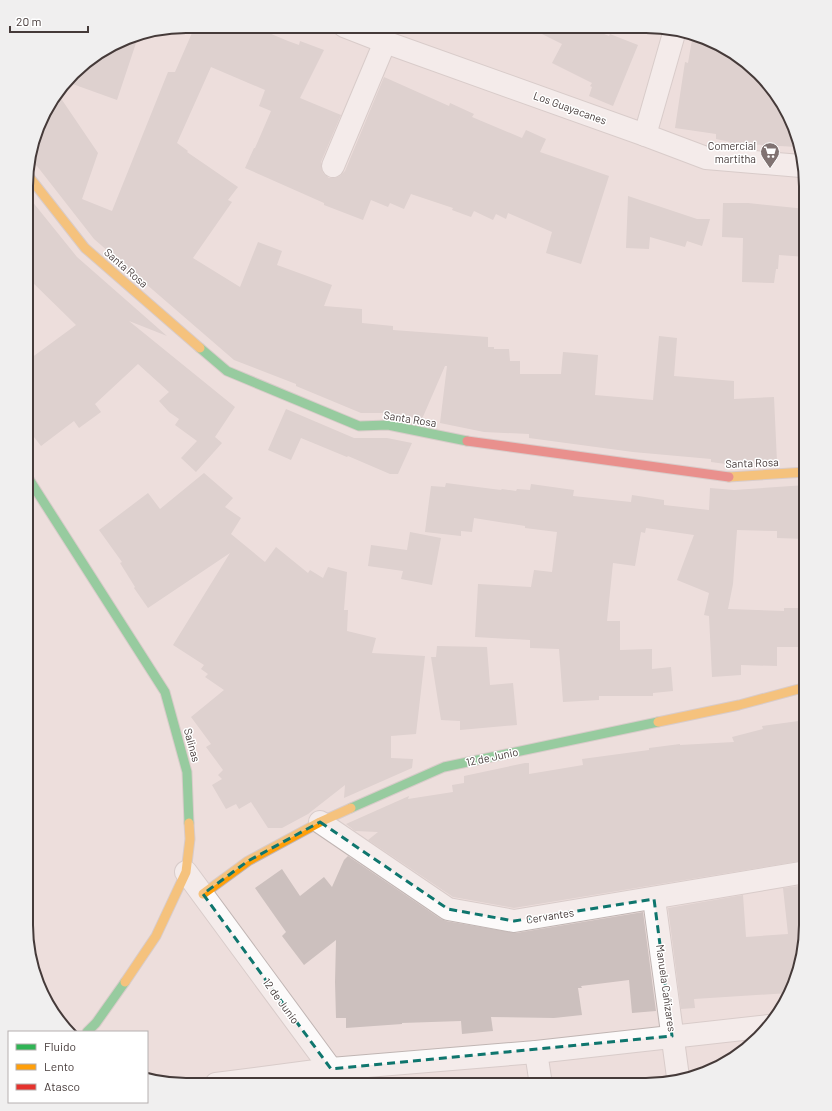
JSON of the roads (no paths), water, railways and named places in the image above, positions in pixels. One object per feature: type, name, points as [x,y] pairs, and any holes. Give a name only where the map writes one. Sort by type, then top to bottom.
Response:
[{"type":"street","name":"Los Guayacanes","points":[[362,33],[706,158],[798,166]]},
{"type":"street","points":[[645,135],[673,35]]},
{"type":"street","points":[[332,166],[385,42]]},
{"type":"street","name":"Santa Rosa","points":[[33,182],[85,248],[227,371],[359,426],[388,425],[482,444],[733,478],[799,473]]},
{"type":"street","name":"Salinas","points":[[33,485],[165,692],[187,772],[190,839],[186,872],[156,936],[96,1023],[88,1031]]},
{"type":"street","name":"12 de Junio","points":[[203,894],[248,861],[320,822],[444,767],[739,705],[799,688]]},
{"type":"street","name":"Cervantes","points":[[320,822],[448,909],[514,921],[654,899],[799,873]]},
{"type":"street","name":"12 de Junio","points":[[186,872],[331,1069]]},
{"type":"street","name":"Manuela Cañizares","points":[[654,899],[678,1075]]},
{"type":"street","points":[[262,1078],[331,1069],[536,1052],[760,1027]]},
{"type":"street","points":[[536,1052],[539,1078]]},
{"type":"place","name":"Comercial martitha","points":[[770,169]]}]
